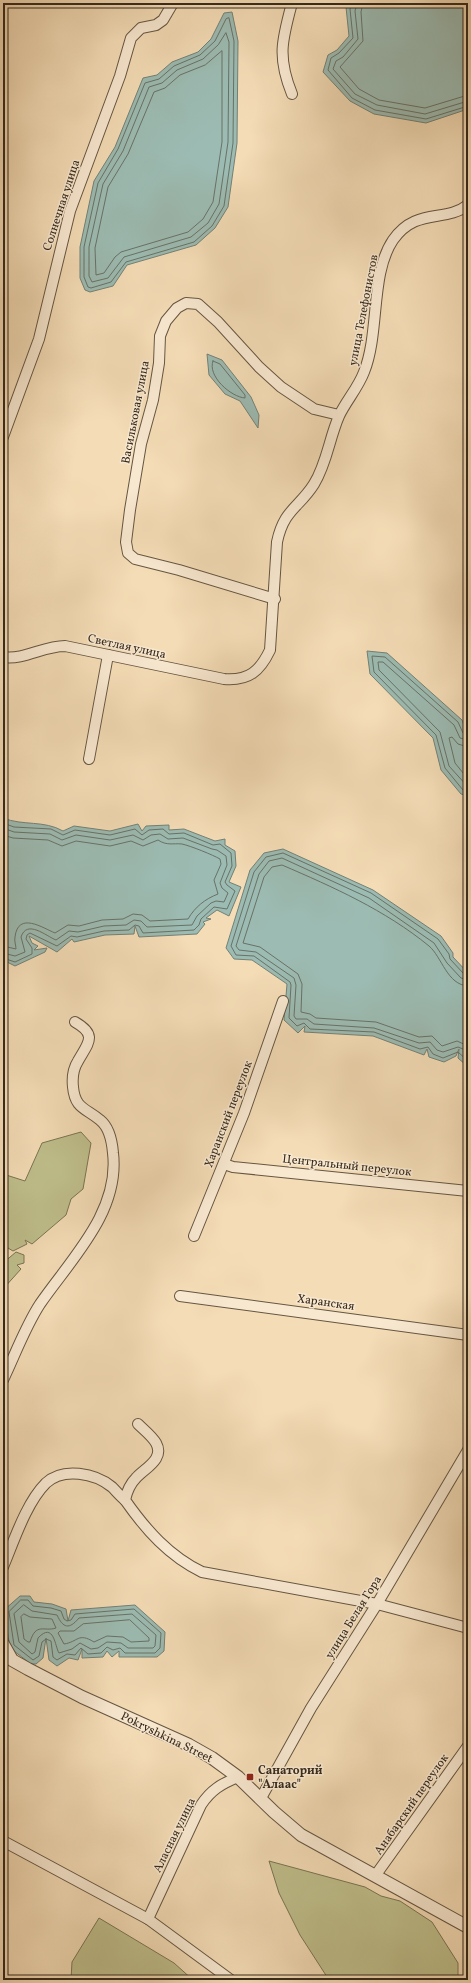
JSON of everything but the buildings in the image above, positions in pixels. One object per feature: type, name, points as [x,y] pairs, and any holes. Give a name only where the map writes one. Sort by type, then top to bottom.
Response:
[{"type":"street","name":"Солнечная улица","points":[[3,437],[38,339],[70,211],[116,89],[130,38],[141,28],[156,25],[163,20],[173,3]]},
{"type":"street","points":[[292,3],[282,47],[286,80],[292,94]]},
{"type":"street","name":"улица Телефонистов","points":[[246,677],[264,662],[270,650],[280,528],[289,512],[313,485],[324,464],[333,430],[364,372],[370,354],[381,272],[386,254],[394,240],[404,228],[413,222],[430,216],[453,212],[468,205]]},
{"type":"street","name":"Васильковая улица","points":[[275,600],[179,570],[135,559],[128,553],[126,542],[130,510],[141,444],[153,400],[159,363],[160,336],[166,321],[176,308],[186,303],[198,304],[281,387],[314,409],[340,415]]},
{"type":"street","name":"Светлая улица","points":[[3,657],[16,658],[52,646],[65,646],[224,679],[236,680],[246,677]]},
{"type":"street","points":[[89,759],[108,654]]},
{"type":"street","name":"Харанский переулок","points":[[194,1236],[244,1113],[283,1001]]},
{"type":"street","points":[[3,1380],[40,1305],[91,1234],[106,1203],[113,1176],[113,1154],[110,1134],[101,1120],[82,1108],[76,1101],[72,1078],[77,1061],[88,1047],[90,1036],[85,1028],[76,1022]]},
{"type":"street","name":"Центральный переулок","points":[[224,1164],[233,1167],[468,1191]]},
{"type":"street","name":"Харанская","points":[[180,1296],[468,1336]]},
{"type":"street","points":[[125,1500],[128,1488],[136,1478],[154,1463],[158,1453],[156,1443],[138,1424]]},
{"type":"street","name":"улица Белая Гора","points":[[261,1798],[312,1708],[377,1604],[468,1450]]},
{"type":"street","points":[[3,1567],[21,1524],[37,1495],[47,1482],[60,1476],[78,1473],[94,1478],[111,1486],[125,1500],[142,1525],[160,1544],[187,1565],[202,1572],[377,1604],[468,1628]]},
{"type":"street","name":"Pokryshkina Street","points":[[3,1644],[12,1660],[28,1669],[82,1697],[189,1745],[212,1758],[238,1777],[301,1834],[468,1927]]},
{"type":"street","name":"Анабарский переулок","points":[[376,1876],[468,1746]]},
{"type":"street","name":"Аласная улица","points":[[148,1919],[201,1805],[209,1794],[219,1785],[238,1777]]},
{"type":"street","points":[[5,1844],[148,1919],[231,1980]]},
{"type":"green space","points":[[81,1132],[91,1143],[83,1189],[71,1199],[66,1215],[32,1244],[25,1240],[27,1244],[13,1251],[3,1245],[3,1174],[25,1181],[42,1143]]},
{"type":"green space","points":[[16,1252],[24,1255],[24,1263],[17,1265],[21,1269],[3,1289],[3,1277],[6,1274],[3,1273],[3,1263]]},
{"type":"green space","points":[[269,1861],[365,1887],[381,1896],[400,1901],[432,1922],[458,1963],[458,1980],[329,1980],[300,1935],[279,1893]]},
{"type":"green space","points":[[99,1918],[174,1963],[193,1980],[71,1980],[72,1962]]},
{"type":"water","points":[[350,3],[468,3],[468,109],[426,123],[374,114],[350,101],[323,72],[328,55],[337,50],[349,36],[346,7]]},
{"type":"water","points":[[232,12],[238,41],[237,143],[228,207],[215,228],[196,245],[127,265],[113,286],[90,292],[85,290],[80,278],[80,247],[94,181],[115,147],[143,78],[157,75],[172,62],[198,52],[211,39],[224,13]]},
{"type":"water","points":[[207,354],[222,360],[251,397],[259,415],[258,428],[240,401],[225,394],[209,375]]},
{"type":"water","points":[[367,651],[387,653],[462,720],[468,736],[468,796],[461,794],[441,770],[433,738],[370,674]]},
{"type":"water","points":[[3,818],[18,822],[48,825],[63,831],[74,826],[110,831],[138,824],[142,831],[146,826],[169,825],[169,830],[184,829],[215,841],[225,839],[225,845],[235,851],[236,866],[229,882],[241,887],[229,916],[217,910],[206,918],[211,919],[203,922],[205,924],[197,934],[139,937],[135,926],[134,934],[105,935],[74,942],[72,939],[57,952],[29,936],[32,943],[38,946],[34,950],[47,948],[45,952],[15,966],[5,961],[3,962]]},
{"type":"water","points":[[283,849],[373,890],[441,936],[453,953],[453,957],[468,973],[468,1067],[458,1058],[459,1049],[456,1056],[444,1062],[429,1057],[427,1049],[424,1055],[373,1036],[304,1032],[305,1026],[298,1033],[284,1020],[287,984],[252,960],[234,959],[226,948],[250,870],[264,853]]},
{"type":"water","points":[[20,1596],[30,1596],[34,1602],[52,1604],[66,1609],[68,1621],[71,1610],[135,1605],[165,1632],[164,1651],[157,1657],[119,1657],[119,1651],[112,1657],[107,1651],[103,1657],[82,1658],[82,1649],[78,1660],[69,1658],[57,1666],[49,1660],[46,1638],[43,1658],[36,1664],[31,1664],[10,1648],[4,1610]]},
{"type":"place","name":"Санаторий \"Алаас\"","points":[[250,1777]]}]
